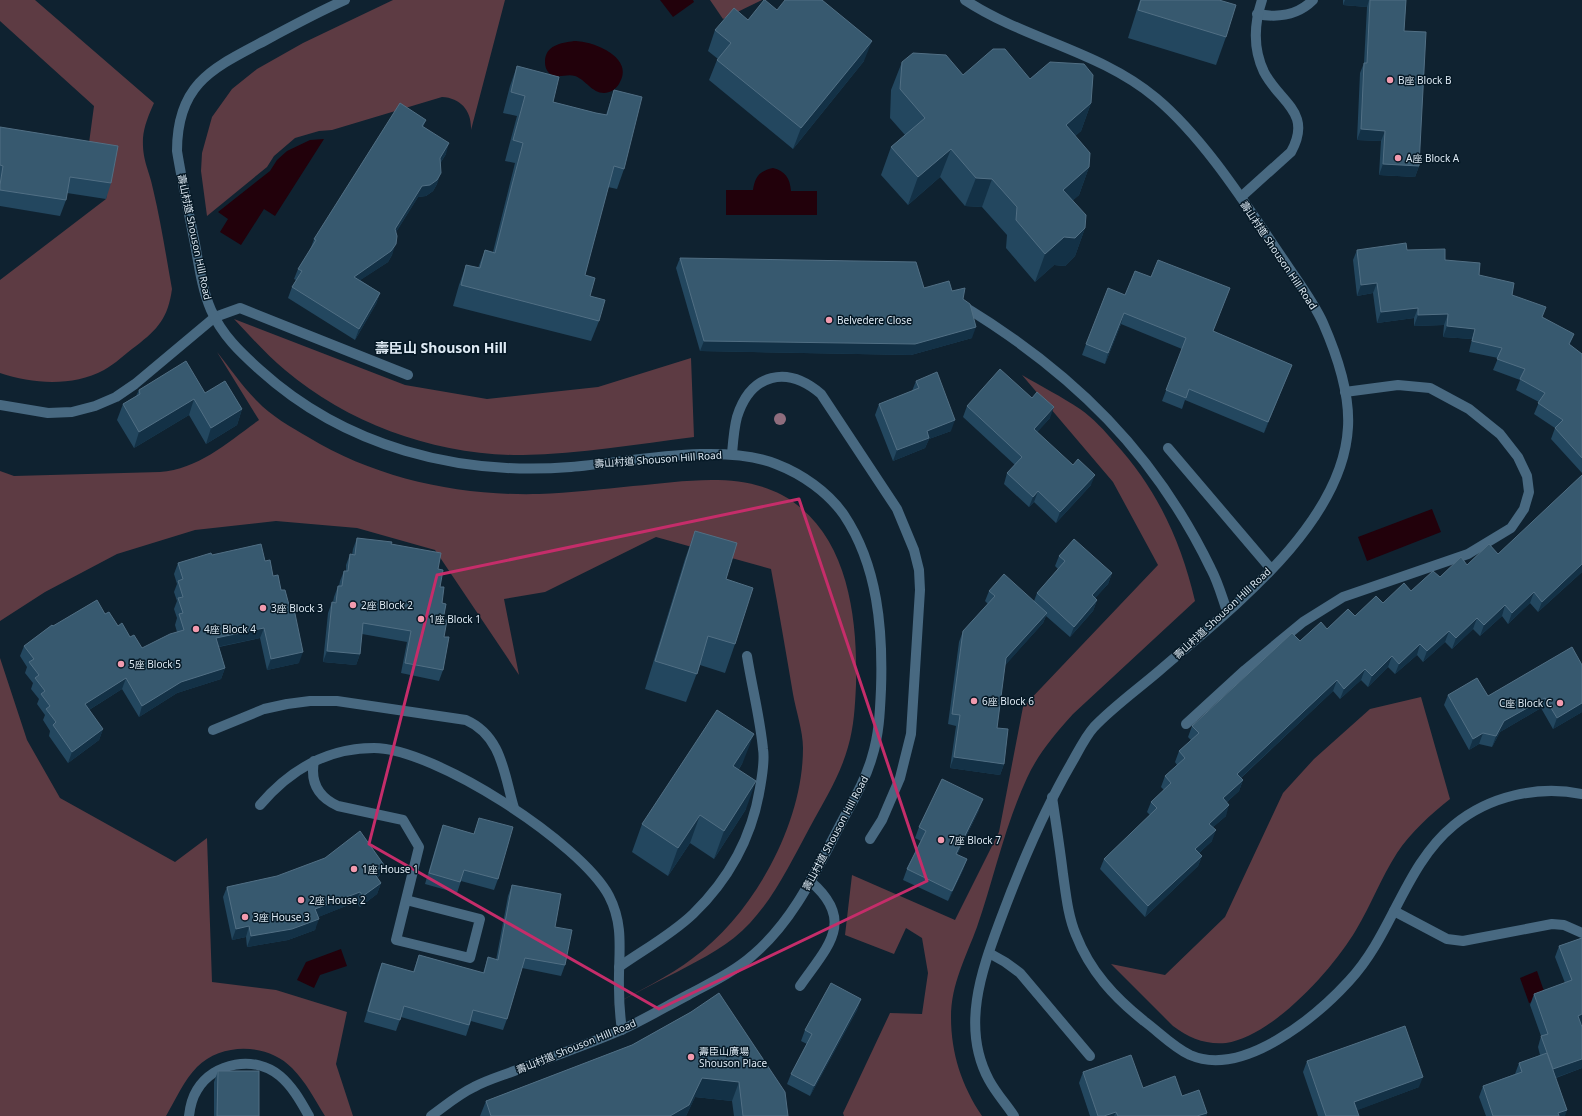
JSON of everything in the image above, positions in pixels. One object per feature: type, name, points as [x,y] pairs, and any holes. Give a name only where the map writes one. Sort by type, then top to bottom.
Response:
[{"type":"street","name":"壽山村道 Shouson Hill Road","points":[[345,0],[305,18],[210,72],[192,93],[180,116],[177,133],[179,162],[203,285],[215,317],[232,343],[273,382],[305,405],[334,423],[366,438],[398,450],[432,459],[468,465],[537,468],[684,456],[732,454],[753,457],[780,466],[812,483],[829,498],[844,515],[860,544],[871,576],[879,609],[882,636],[880,712],[872,757],[862,783],[810,881],[788,919],[768,942],[750,958],[710,984],[622,1030],[472,1087],[431,1116]]},
{"type":"street","name":"壽山村道 Shouson Hill Road","points":[[965,0],[1010,26],[1099,61],[1139,85],[1178,119],[1204,149],[1241,197],[1311,301],[1332,346],[1345,392],[1348,425],[1343,459],[1337,477],[1320,511],[1302,534],[1270,569],[1227,611],[1092,729],[1052,797],[1024,858],[989,953],[975,1007],[977,1044],[981,1063],[990,1080],[1014,1116]]},
{"type":"street","points":[[1241,197],[1291,152],[1296,143],[1298,132],[1295,113],[1291,104],[1270,81],[1259,57],[1256,43],[1257,14],[1262,0]]},
{"type":"street","points":[[1257,14],[1285,16],[1298,11],[1313,0]]},
{"type":"street","points":[[965,307],[1004,331],[1038,355],[1070,381],[1128,441],[1160,481],[1187,524],[1211,569],[1227,611]]},
{"type":"street","points":[[0,405],[48,413],[72,412],[95,406],[116,397],[135,384],[215,317],[240,308],[408,375]]},
{"type":"street","points":[[732,454],[737,418],[744,401],[755,385],[776,377],[788,377],[811,386],[821,394],[897,509],[914,550],[920,590],[911,734],[900,778],[888,806],[870,839]]},
{"type":"street","points":[[1186,724],[1245,670],[1303,622],[1343,597],[1468,554],[1511,528],[1524,509],[1529,492],[1527,476],[1518,457],[1500,434],[1469,410],[1430,388],[1398,385],[1345,392]]},
{"type":"street","points":[[1168,448],[1270,569]]},
{"type":"street","points":[[619,967],[671,932],[692,915],[710,896],[740,851],[750,827],[761,783],[764,750],[747,656]]},
{"type":"street","points":[[213,730],[264,709],[310,701],[337,701],[466,720],[483,729],[492,738],[514,808]]},
{"type":"street","points":[[260,806],[275,787],[314,761],[354,749],[375,748],[396,750],[460,777],[514,808],[554,838],[588,868],[610,897],[618,925],[621,947],[619,967],[619,1008],[622,1030]]},
{"type":"street","points":[[314,761],[312,770],[316,788],[329,802],[338,806],[403,820],[419,847],[396,940],[470,958],[480,919],[406,900]]},
{"type":"street","points":[[1052,797],[1068,909],[1075,934],[1086,957],[1097,974],[1125,1006],[1178,1048],[1191,1055],[1205,1059],[1218,1060],[1244,1056],[1289,1032],[1331,999],[1367,959],[1413,874],[1425,855],[1439,838],[1455,824],[1474,811],[1494,802],[1534,792],[1554,791],[1582,794]]},
{"type":"street","points":[[800,986],[830,942],[834,931],[835,919],[833,909],[824,894],[810,881]]},
{"type":"street","points":[[1394,911],[1447,939],[1463,941],[1552,924],[1564,925],[1582,933]]},
{"type":"street","points":[[989,953],[1005,962],[1020,974],[1090,1056]]},
{"type":"street","points":[[189,1116],[190,1104],[197,1090],[207,1078],[220,1069],[235,1064],[251,1064],[266,1067],[280,1075],[290,1086],[309,1116]]},
{"type":"highlighted area","points":[[799,499],[927,881],[659,1009],[369,844],[437,575]]},
{"type":"shaded area","points":[[0,0],[35,0],[154,103],[144,129],[143,146],[172,289],[168,308],[161,322],[144,340],[108,368],[79,379],[52,382],[26,380],[0,373],[0,280],[106,199],[112,162],[87,158],[94,106],[0,21]]},
{"type":"shaded area","points":[[393,0],[505,0],[471,130],[470,117],[464,107],[455,100],[442,97],[332,130],[319,131],[295,138],[274,156],[267,167],[207,216],[201,171],[202,153],[212,117],[232,89],[257,69],[303,43]]},
{"type":"shaded area","points":[[660,0],[693,0],[694,2],[673,17]]},
{"type":"shaded area","points":[[710,0],[762,0],[723,19]]},
{"type":"shaded area","points":[[574,41],[592,44],[602,48],[618,59],[622,66],[623,75],[615,89],[606,93],[596,91],[575,76],[555,76],[548,72],[545,62],[546,56],[551,48],[559,44]]},
{"type":"shaded area","points":[[324,139],[275,216],[264,209],[241,245],[220,232],[228,219],[218,212],[270,171],[277,160],[287,151],[310,140]]},
{"type":"shaded area","points":[[773,168],[784,173],[788,179],[791,191],[817,191],[817,215],[726,215],[726,190],[753,190],[758,175]]},
{"type":"shaded area","points":[[234,319],[405,385],[487,399],[598,387],[691,358],[694,437],[587,451],[523,455],[491,454],[459,450],[427,443],[396,434],[338,407],[310,389],[285,370],[259,346]]},
{"type":"shaded area","points":[[217,352],[252,395],[268,412],[281,421],[334,452],[390,474],[419,482],[479,492],[539,494],[690,481],[728,481],[747,483],[765,488],[782,495],[804,511],[822,530],[835,553],[851,604],[855,632],[855,709],[845,758],[836,778],[776,889],[750,923],[734,938],[706,956],[653,984],[693,958],[715,939],[736,917],[755,892],[771,865],[784,836],[794,807],[801,777],[803,741],[793,694],[771,569],[656,537],[545,592],[504,599],[519,675],[435,550],[357,528],[276,521],[195,530],[117,554],[45,592],[0,621],[0,471],[14,476],[160,472],[188,466],[224,445],[259,420]]},
{"type":"shaded area","points":[[1022,375],[1080,409],[1103,429],[1130,461],[1155,497],[1166,517],[1182,557],[1195,601],[1073,714],[1042,752],[1031,769],[1019,796],[977,927],[956,982],[952,1005],[951,1017],[953,1044],[959,1069],[963,1081],[982,1116],[844,1116],[843,1113],[890,1013],[922,1014],[928,973],[922,938],[906,928],[894,954],[845,935],[852,875],[955,920],[999,832],[1023,707],[1158,565],[1113,482]]},
{"type":"shaded area","points":[[1432,509],[1441,532],[1367,561],[1358,537]]},
{"type":"shaded area","points":[[0,658],[27,740],[60,798],[175,862],[207,838],[212,982],[276,990],[347,1012],[336,1064],[353,1116],[325,1116],[306,1085],[292,1068],[271,1054],[258,1050],[245,1049],[219,1053],[207,1059],[197,1067],[184,1084],[166,1116],[0,1116]]},
{"type":"shaded area","points":[[1421,697],[1450,799],[1421,824],[1397,853],[1346,946],[1333,963],[1300,998],[1263,1028],[1244,1038],[1226,1043],[1205,1042],[1185,1034],[1173,1026],[1111,964],[1165,975],[1225,917],[1283,793],[1314,759],[1370,709]]},
{"type":"shaded area","points":[[341,949],[347,966],[320,975],[314,988],[297,980],[306,962]]},
{"type":"shaded area","points":[[1537,971],[1546,997],[1529,1003],[1520,978]]},
{"type":"building","points":[[764,0],[777,10],[785,0],[822,0],[872,41],[801,128],[717,60],[731,43],[715,30],[734,8],[748,20]]},
{"type":"building","points":[[1141,0],[1219,0],[1236,5],[1226,37],[1138,10]]},
{"type":"building","points":[[1370,0],[1406,0],[1404,31],[1426,32],[1419,166],[1383,164],[1385,131],[1361,129],[1364,63],[1367,63]]},
{"type":"building","points":[[993,49],[1005,49],[1030,79],[1050,62],[1084,64],[1093,75],[1091,103],[1066,125],[1090,153],[1089,167],[1063,190],[1086,215],[1085,228],[1075,238],[1064,237],[1045,254],[1016,220],[1017,207],[992,179],[976,178],[951,149],[918,177],[891,147],[925,118],[900,89],[902,62],[913,53],[946,55],[963,75]]},
{"type":"building","points":[[517,66],[559,77],[553,102],[596,113],[607,115],[614,90],[642,97],[624,169],[614,166],[585,275],[595,278],[590,296],[605,300],[599,321],[461,285],[466,265],[480,268],[485,250],[495,253],[523,143],[513,140],[525,96],[511,92]]},
{"type":"building","points":[[400,103],[426,120],[422,126],[449,143],[440,158],[441,173],[437,180],[430,185],[422,186],[395,229],[397,236],[396,244],[391,251],[354,277],[380,293],[359,329],[292,287],[302,271],[298,269],[316,240],[314,239]]},
{"type":"building","points":[[0,127],[118,146],[111,183],[70,177],[66,200],[0,190],[3,166],[0,165]]},
{"type":"building","points":[[1406,243],[1407,250],[1445,249],[1445,260],[1480,263],[1479,275],[1514,283],[1512,295],[1546,307],[1542,317],[1574,334],[1569,344],[1582,354],[1582,458],[1555,428],[1563,420],[1538,403],[1545,393],[1520,379],[1525,369],[1497,359],[1502,348],[1472,341],[1475,329],[1447,326],[1448,314],[1418,315],[1418,308],[1381,312],[1377,283],[1361,285],[1357,250]]},
{"type":"building","name":"Belvedere Close","points":[[680,258],[916,262],[924,288],[949,281],[952,291],[965,288],[963,299],[970,304],[976,327],[915,344],[704,341]]},
{"type":"building","points":[[1158,260],[1230,288],[1213,331],[1292,365],[1268,422],[1189,389],[1186,398],[1166,390],[1186,338],[1124,313],[1108,353],[1086,344],[1108,288],[1125,295],[1135,271],[1151,277]]},
{"type":"building","points":[[186,361],[205,393],[225,381],[242,409],[211,428],[194,399],[139,432],[123,404],[140,394],[139,390]]},
{"type":"building","points":[[1000,369],[1032,398],[1037,392],[1054,407],[1034,429],[1073,465],[1078,459],[1095,475],[1060,512],[1038,491],[1033,497],[1007,473],[1022,457],[967,406]]},
{"type":"building","points":[[937,372],[955,420],[927,431],[929,438],[897,450],[879,404],[919,388],[916,381]]},
{"type":"building","points":[[1582,475],[1582,564],[1542,602],[1534,592],[1512,613],[1505,605],[1484,625],[1477,618],[1456,638],[1449,631],[1427,651],[1420,644],[1399,664],[1392,656],[1372,676],[1365,669],[1344,689],[1337,680],[1237,774],[1243,780],[1223,798],[1229,805],[1209,824],[1216,830],[1195,849],[1202,856],[1148,906],[1104,859],[1157,808],[1151,802],[1171,783],[1165,776],[1185,758],[1179,751],[1199,733],[1192,726],[1292,633],[1300,641],[1321,622],[1327,629],[1348,609],[1355,616],[1376,596],[1383,603],[1404,583],[1411,591],[1433,571],[1440,577],[1461,557],[1467,565],[1489,544],[1498,554]]},
{"type":"building","points":[[695,531],[737,543],[726,579],[753,588],[735,644],[708,636],[697,674],[655,661]]},
{"type":"building","points":[[357,538],[392,542],[391,544],[441,553],[438,569],[443,570],[440,587],[444,587],[442,603],[446,604],[443,620],[447,620],[444,637],[449,637],[443,670],[405,663],[411,631],[363,623],[360,654],[327,651],[332,602],[336,603],[338,586],[342,586],[344,571],[348,571],[350,554],[355,555]]},
{"type":"building","points":[[1074,539],[1112,573],[1092,595],[1097,600],[1074,627],[1037,593],[1065,561],[1059,556]]},
{"type":"building","points":[[261,544],[265,561],[270,560],[273,576],[278,575],[281,590],[285,590],[289,605],[293,604],[303,652],[271,659],[264,628],[216,638],[225,668],[181,682],[142,706],[126,678],[85,704],[103,729],[72,752],[53,725],[56,722],[46,709],[50,706],[41,694],[45,691],[35,678],[39,675],[29,662],[34,659],[24,646],[52,625],[53,626],[97,600],[105,614],[109,612],[118,626],[122,623],[130,637],[134,635],[142,648],[170,634],[184,630],[179,614],[183,613],[178,598],[183,597],[178,581],[183,579],[178,563],[211,553],[212,555]]},
{"type":"building","points":[[1004,574],[1047,613],[1006,658],[997,728],[1008,729],[1004,764],[954,757],[960,715],[952,714],[963,631],[995,596],[989,591]]},
{"type":"building","name":"C座 Block C","points":[[1572,647],[1582,665],[1582,703],[1557,718],[1545,698],[1504,721],[1496,736],[1483,733],[1473,739],[1448,695],[1477,678],[1488,696]]},
{"type":"building","points":[[717,710],[754,734],[733,766],[756,781],[724,831],[700,815],[678,848],[642,824]]},
{"type":"building","name":"7座 Block 7","points":[[942,779],[983,799],[956,854],[967,859],[952,891],[907,869],[926,831],[919,827]]},
{"type":"building","points":[[479,818],[513,827],[498,879],[464,870],[460,882],[429,873],[443,825],[474,834]]},
{"type":"building","points":[[360,831],[384,865],[374,873],[381,883],[363,896],[360,892],[315,909],[319,919],[292,929],[251,936],[249,926],[236,929],[227,887],[277,876],[325,858]]},
{"type":"building","points":[[512,885],[561,894],[555,927],[572,930],[565,965],[525,958],[507,1019],[473,1010],[469,1025],[404,1006],[400,1020],[368,1011],[382,963],[414,972],[419,955],[484,973],[488,957],[498,960]]},
{"type":"building","points":[[1582,938],[1582,1014],[1578,1016],[1582,1027],[1582,1059],[1553,1069],[1541,1036],[1548,1034],[1534,994],[1572,980],[1559,946]]},
{"type":"building","points":[[831,983],[861,999],[814,1086],[791,1074],[812,1034],[805,1030]]},
{"type":"building","name":"壽臣山廣場 Shouson Place","points":[[719,993],[785,1092],[788,1116],[743,1116],[739,1082],[702,1078],[689,1105],[670,1116],[491,1116],[486,1101],[632,1045],[691,1012]]},
{"type":"building","points":[[1405,1026],[1423,1077],[1354,1102],[1359,1116],[1326,1116],[1307,1061]]},
{"type":"building","points":[[1547,1053],[1567,1110],[1558,1113],[1559,1116],[1493,1116],[1483,1086],[1522,1072],[1519,1063]]},
{"type":"building","points":[[1131,1055],[1143,1088],[1175,1076],[1182,1096],[1199,1090],[1207,1113],[1197,1116],[1118,1116],[1116,1112],[1104,1116],[1098,1116],[1083,1072]]},
{"type":"building","points":[[218,1071],[259,1071],[259,1116],[217,1116]]},
{"type":"place","name":"B座 Block B","points":[[1390,80]]},
{"type":"place","name":"A座 Block A","points":[[1398,158]]},
{"type":"place","name":"Belvedere Close","points":[[829,320]]},
{"type":"place","name":"2座 Block 2","points":[[353,605]]},
{"type":"place","name":"3座 Block 3","points":[[263,608]]},
{"type":"place","name":"1座 Block 1","points":[[421,619]]},
{"type":"place","name":"4座 Block 4","points":[[196,629]]},
{"type":"place","name":"5座 Block 5","points":[[121,664]]},
{"type":"place","name":"6座 Block 6","points":[[974,701]]},
{"type":"place","name":"C座 Block C","points":[[1560,703]]},
{"type":"place","name":"7座 Block 7","points":[[941,840]]},
{"type":"place","name":"1座 House 1","points":[[354,869]]},
{"type":"place","name":"2座 House 2","points":[[301,900]]},
{"type":"place","name":"3座 House 3","points":[[245,917]]},
{"type":"place","name":"壽臣山廣場 Shouson Place","points":[[691,1057]]},
{"type":"district","name":"壽臣山 Shouson Hill","points":[[441,347]]}]
